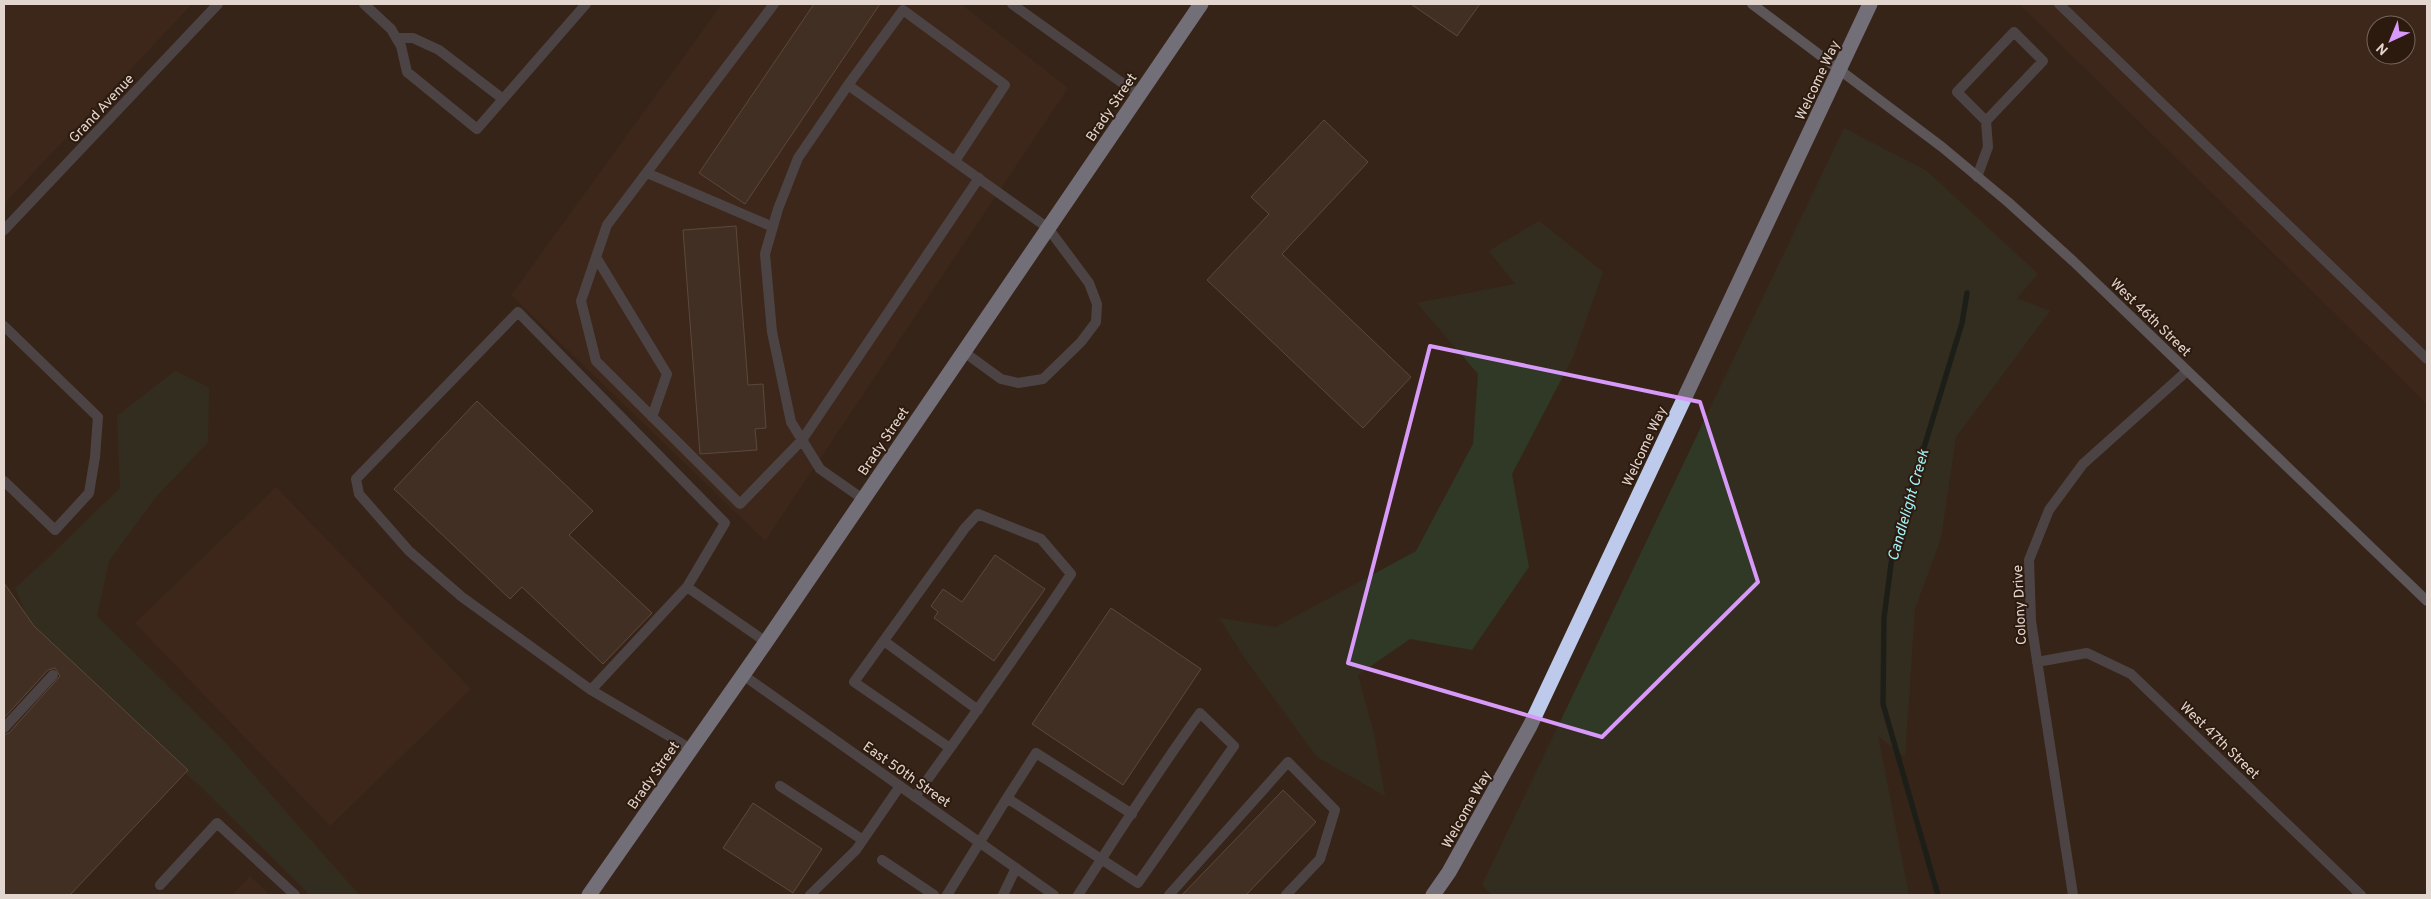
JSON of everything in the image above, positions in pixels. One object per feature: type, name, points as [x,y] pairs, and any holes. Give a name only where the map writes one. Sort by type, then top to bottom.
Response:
[{"type":"highway","name":"Brady Street","points":[[589,895],[766,642],[1201,4]]},
{"type":"highway","name":"Welcome Way","points":[[1433,895],[1450,872],[1530,726],[1870,4]]},
{"type":"street","name":"Grand Avenue","points":[[4,230],[218,4]]},
{"type":"street","points":[[364,4],[391,29],[401,46],[407,72],[477,129],[586,4]]},
{"type":"street","points":[[774,4],[607,224],[581,301],[596,361],[740,504],[802,440],[979,178]]},
{"type":"street","points":[[1012,4],[1139,95]]},
{"type":"street","name":"West 46th Street","points":[[1752,4],[1978,177],[2073,261],[2427,601]]},
{"type":"street","points":[[2059,4],[2427,359]]},
{"type":"street","points":[[863,500],[820,469],[791,422],[772,332],[764,254],[798,158],[903,10],[1005,85],[955,161]]},
{"type":"street","points":[[1978,177],[1988,147],[1986,120],[1957,92],[2014,32],[2043,61],[1986,120]]},
{"type":"street","points":[[396,38],[413,38],[439,50],[503,99]]},
{"type":"street","points":[[848,85],[1048,228],[1089,283],[1097,304],[1096,322],[1081,342],[1042,379],[1018,382],[1001,379],[964,352]]},
{"type":"street","points":[[646,173],[773,227]]},
{"type":"street","points":[[596,257],[667,374],[652,417]]},
{"type":"street","points":[[591,690],[687,587],[725,523],[518,312],[356,479],[358,494],[409,551],[462,596],[591,690],[691,749]]},
{"type":"street","points":[[4,326],[98,417],[96,457],[89,493],[55,530],[4,481]]},
{"type":"street","name":"Colony Drive","points":[[2073,895],[2031,621],[2029,560],[2049,510],[2083,464],[2187,372]]},
{"type":"street","points":[[915,797],[978,710],[1071,574],[1041,539],[978,514],[965,528],[854,682],[950,748]]},
{"type":"street","points":[[687,587],[766,642]]},
{"type":"street","points":[[884,641],[978,710]]},
{"type":"street","name":"West 47th Street","points":[[2037,662],[2086,653],[2131,674],[2361,895]]},
{"type":"street","points":[[4,728],[53,675]]},
{"type":"street","name":"East 50th Street","points":[[743,675],[1054,895]]},
{"type":"street","points":[[1007,798],[1101,860],[1138,883],[1234,746],[1200,712],[1101,860],[1078,895]]},
{"type":"street","points":[[947,895],[1036,753],[1132,814]]},
{"type":"street","points":[[1169,895],[1288,762],[1335,810],[1320,859],[1286,895]]},
{"type":"street","points":[[780,786],[863,840]]},
{"type":"street","points":[[810,895],[856,850],[900,786]]},
{"type":"street","points":[[160,885],[217,823],[295,895]]},
{"type":"street","points":[[882,860],[934,895]]},
{"type":"street","points":[[1003,895],[1016,868]]},
{"type":"highlighted area","points":[[1430,346],[1700,402],[1758,582],[1602,737],[1348,663]]},
{"type":"shaded area","points":[[4,4],[192,4],[4,204]]},
{"type":"shaded area","points":[[722,4],[961,4],[1068,88],[765,541],[511,295]]},
{"type":"shaded area","points":[[2019,4],[2427,4],[2427,404]]},
{"type":"shaded area","points":[[276,487],[471,689],[330,826],[135,623]]},
{"type":"shaded area","points":[[250,876],[270,895],[232,895]]},
{"type":"green space","points":[[1844,128],[1927,171],[2038,274],[2017,298],[2050,311],[1956,437],[1941,538],[1915,609],[1905,757],[1878,736],[1909,895],[1492,895],[1482,885]]},
{"type":"green space","points":[[1539,221],[1603,272],[1573,357],[1512,474],[1529,567],[1472,650],[1410,639],[1358,675],[1374,734],[1385,796],[1317,757],[1246,660],[1219,618],[1276,627],[1416,551],[1473,444],[1478,374],[1417,303],[1515,284],[1489,251]]},
{"type":"green space","points":[[175,371],[209,388],[208,442],[155,498],[109,561],[97,616],[224,741],[359,895],[310,895],[199,785],[43,654],[15,588],[120,488],[117,416]]},
{"type":"building","points":[[814,4],[880,4],[745,204],[699,173]]},
{"type":"building","points":[[1411,4],[1480,4],[1457,36]]},
{"type":"building","points":[[1324,120],[1368,162],[1282,254],[1411,377],[1363,428],[1207,280],[1269,214],[1251,197]]},
{"type":"building","points":[[736,226],[748,385],[763,384],[766,428],[755,429],[757,450],[700,454],[683,230]]},
{"type":"building","points":[[477,401],[593,511],[569,535],[652,613],[603,664],[522,587],[510,599],[394,489]]},
{"type":"building","points":[[995,555],[1045,589],[994,661],[934,618],[938,612],[931,606],[943,589],[962,602]]},
{"type":"building","points":[[4,583],[34,626],[188,770],[70,895],[4,895],[4,735],[9,733],[60,676],[55,668],[48,670],[4,718]]},
{"type":"building","points":[[1111,608],[1201,669],[1123,785],[1032,724]]},
{"type":"building","points":[[1283,790],[1316,822],[1246,895],[1182,895]]},
{"type":"building","points":[[753,803],[822,849],[793,893],[723,848]]},
{"type":"waterway","name":"Candlelight Creek","points":[[1938,895],[1883,704],[1884,618],[1893,549],[1962,323],[1967,293]]}]
